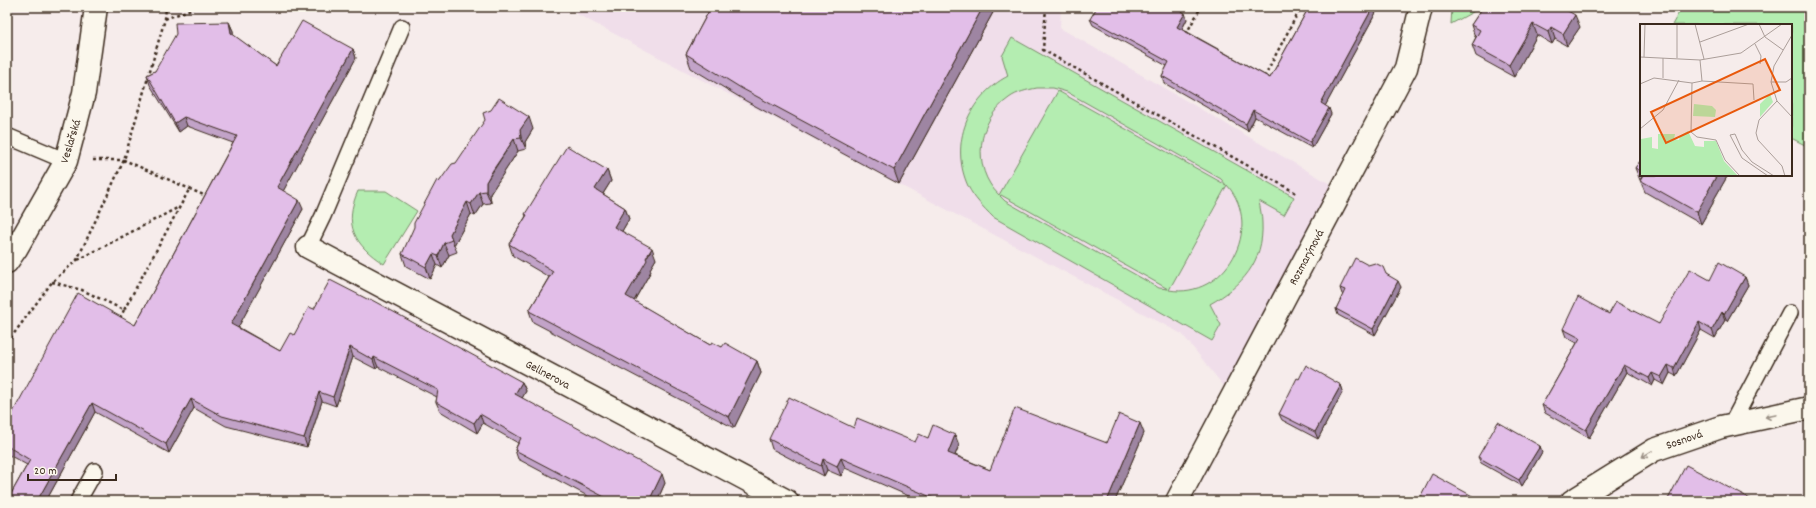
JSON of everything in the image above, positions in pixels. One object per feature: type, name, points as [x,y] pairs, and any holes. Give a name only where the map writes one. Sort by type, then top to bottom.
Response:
[{"type":"street","name":"Veslařská","points":[[7,262],[16,249],[66,161],[84,93],[96,7]]},
{"type":"street","name":"Rozmarýnová","points":[[1177,501],[1406,68],[1421,7]]},
{"type":"street","name":"Gellnerova","points":[[308,247],[787,501]]},
{"type":"street","name":"Sosnová","points":[[1572,501],[1654,450],[1731,424],[1809,408]]},
{"type":"lane","points":[[308,247],[323,216],[402,27]]},
{"type":"lane","points":[[7,136],[66,161]]},
{"type":"lane","points":[[1731,424],[1790,313]]},
{"type":"lane","points":[[78,501],[96,471]]},
{"type":"path","points":[[77,260],[124,160],[165,19],[166,7]]},
{"type":"path","points":[[165,19],[197,7]]},
{"type":"path","points":[[1046,7],[1043,50],[1298,194]]},
{"type":"path","points":[[1185,36],[1201,7]]},
{"type":"path","points":[[1264,77],[1300,9],[1296,7]]},
{"type":"path","points":[[66,161],[124,160],[212,198]]},
{"type":"path","points":[[113,315],[120,318],[190,188]]},
{"type":"path","points":[[7,343],[52,282],[77,260],[180,206]]},
{"type":"path","points":[[52,282],[82,290],[124,310]]},
{"type":"path","points":[[78,297],[82,290]]},
{"type":"shaded area","points":[[579,7],[1061,7],[1060,28],[1332,185],[1227,390],[1182,334],[575,13]]},
{"type":"green space","points":[[1452,7],[1482,7],[1451,24]]},
{"type":"green space","points":[[1682,7],[1809,7],[1809,147],[1792,138],[1792,24],[1673,24]]},
{"type":"green space","points":[[1012,38],[1294,197],[1284,215],[1259,201],[1262,237],[1259,250],[1255,261],[1241,281],[1222,297],[1210,304],[1221,325],[1212,341],[993,217],[982,206],[970,190],[963,170],[961,154],[962,138],[966,123],[982,96],[994,85],[1008,76],[1002,56]],"holes":[[[1053,88],[1067,92],[1221,179],[1226,185],[1058,91],[999,195],[990,184],[984,172],[981,158],[984,131],[998,107],[1009,98],[1026,90]],[[1227,185],[1238,202],[1242,221],[1240,240],[1233,257],[1222,273],[1207,284],[1189,290],[1169,290]],[[1001,195],[1168,289],[1159,288],[1005,201],[1000,196]]]},
{"type":"green space","points":[[358,191],[386,191],[417,211],[384,264],[365,249],[354,233],[352,214]]},
{"type":"building","points":[[711,7],[983,7],[894,170],[741,88],[686,54]]},
{"type":"building","points":[[1097,7],[1174,7],[1185,13],[1177,27],[1270,78],[1309,7],[1373,7],[1321,103],[1329,108],[1310,142],[1253,110],[1246,124],[1162,76],[1169,62],[1090,19]]},
{"type":"building","points":[[1483,7],[1561,7],[1575,15],[1563,34],[1551,27],[1548,32],[1533,24],[1509,65],[1472,45],[1480,30],[1471,25]]},
{"type":"building","points":[[302,21],[353,49],[277,187],[299,200],[231,324],[280,351],[290,333],[294,335],[309,307],[314,309],[330,280],[369,300],[370,299],[522,382],[515,394],[662,474],[649,501],[612,501],[515,450],[521,438],[480,414],[474,423],[436,402],[438,390],[374,357],[373,360],[350,347],[333,397],[319,392],[304,438],[222,416],[191,399],[166,444],[92,403],[37,501],[7,501],[30,460],[7,446],[7,423],[78,293],[135,325],[237,136],[184,117],[175,123],[147,75],[155,71],[176,34],[175,23],[229,22],[231,33],[276,66]]},
{"type":"building","points":[[499,98],[529,117],[520,130],[521,138],[514,139],[493,170],[486,182],[486,191],[479,192],[471,204],[467,202],[450,234],[452,240],[444,243],[438,256],[433,254],[426,267],[402,254],[414,227],[414,223],[437,180],[439,182],[452,164],[456,163],[485,120],[483,113],[491,110]]},
{"type":"building","points":[[567,146],[607,170],[595,189],[625,208],[614,227],[652,248],[646,258],[647,260],[626,296],[710,345],[712,342],[722,347],[725,343],[757,361],[729,417],[529,311],[553,271],[509,244],[527,215],[525,214]]},
{"type":"building","points":[[1640,161],[1640,170],[1635,168]]},
{"type":"building","points":[[1642,176],[1716,176],[1697,212],[1640,180]]},
{"type":"building","points":[[1355,258],[1368,265],[1375,263],[1383,267],[1386,274],[1398,281],[1373,329],[1336,309],[1345,290],[1340,288]]},
{"type":"building","points":[[1719,262],[1745,277],[1724,314],[1722,312],[1712,330],[1699,322],[1674,368],[1668,365],[1661,377],[1652,373],[1649,378],[1624,365],[1586,430],[1542,405],[1580,338],[1563,329],[1578,297],[1609,314],[1616,302],[1659,324],[1690,269],[1710,280]]},
{"type":"building","points":[[1306,365],[1341,385],[1315,432],[1279,414],[1297,378],[1299,379]]},
{"type":"building","points":[[789,397],[854,428],[857,418],[915,442],[919,434],[928,438],[933,425],[955,435],[948,453],[990,470],[1015,408],[1107,443],[1119,414],[1140,423],[1107,501],[940,501],[841,458],[837,466],[823,459],[821,466],[769,439]]},
{"type":"building","points":[[1498,422],[1540,446],[1519,480],[1478,457]]},
{"type":"building","points":[[1686,465],[1754,501],[1667,501]]},
{"type":"building","points":[[1432,474],[1476,498],[1474,501],[1418,501]]}]
